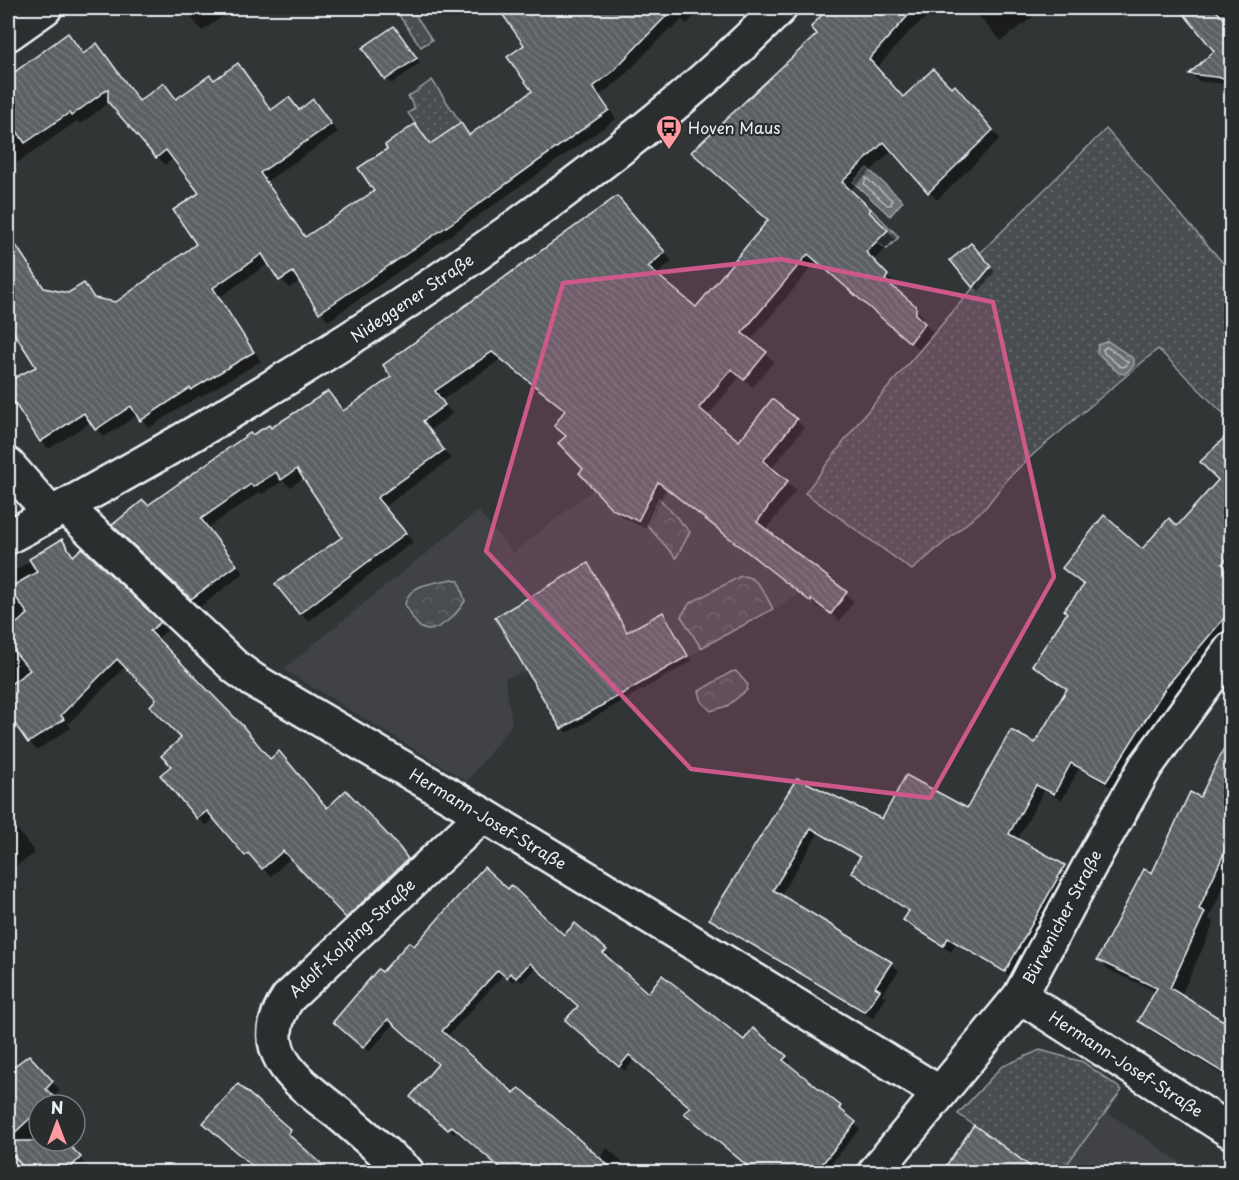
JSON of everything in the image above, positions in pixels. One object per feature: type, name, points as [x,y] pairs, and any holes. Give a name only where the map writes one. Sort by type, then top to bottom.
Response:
[{"type":"street","points":[[8,34],[45,8]]},
{"type":"street","name":"Nideggener Straße","points":[[8,537],[58,511],[292,376],[494,242],[656,120],[704,80],[780,8]]},
{"type":"street","name":"Hermann-Josef-Straße","points":[[8,465],[235,667],[940,1093]]},
{"type":"street","name":"Bürvenicher Straße","points":[[875,1173],[1020,996],[1146,766],[1232,648]]},
{"type":"street","name":"Adolf-Kolping-Straße","points":[[407,1173],[291,1075],[274,1040],[276,1021],[283,1005],[293,992],[483,815]]},
{"type":"street","name":"Hermann-Josef-Straße","points":[[1020,996],[1232,1132]]},
{"type":"highlighted area","points":[[781,259],[993,302],[1054,577],[930,798],[691,769],[486,551],[563,283]]},
{"type":"shaded area","points":[[626,457],[800,594],[561,729],[528,671],[505,678],[512,725],[467,781],[283,669],[478,511],[513,553],[600,484]]},
{"type":"shaded area","points":[[1106,1111],[1181,1163],[1174,1172],[1061,1172]]},
{"type":"green space","points":[[394,8],[411,8],[432,40],[421,47]]},
{"type":"green space","points":[[432,80],[461,123],[430,144],[408,113],[415,108],[408,97]]},
{"type":"green space","points":[[1106,129],[1231,272],[1231,421],[1158,349],[1036,452],[1008,478],[986,507],[912,570],[805,493],[861,419],[991,267],[980,253]]},
{"type":"green space","points":[[871,209],[899,237],[887,249],[856,228]]},
{"type":"green space","points":[[659,498],[690,532],[676,558],[647,525]]},
{"type":"green space","points":[[741,576],[757,583],[773,609],[701,648],[681,616],[690,603]]},
{"type":"green space","points":[[453,579],[459,581],[465,601],[444,624],[430,630],[424,629],[416,623],[405,604],[407,597],[424,585]]},
{"type":"green space","points":[[736,671],[748,685],[747,690],[727,706],[711,711],[702,702],[699,691]]},
{"type":"green space","points":[[1040,1050],[1083,1062],[1122,1090],[1061,1172],[1007,1172],[1018,1157],[958,1114],[1001,1067]]},
{"type":"water","points":[[867,168],[903,201],[890,216],[853,182]]},
{"type":"water","points":[[1108,341],[1134,359],[1134,365],[1125,374],[1119,373],[1097,353],[1098,345]]},
{"type":"building","points":[[498,8],[674,8],[611,73],[593,87],[609,110],[452,223],[319,313],[293,272],[279,281],[262,254],[213,288],[254,352],[191,390],[190,388],[140,421],[131,406],[95,430],[84,413],[40,442],[8,393],[8,381],[36,367],[8,323],[8,233],[44,288],[68,293],[84,283],[94,298],[116,302],[196,244],[173,210],[199,193],[166,150],[156,158],[108,102],[108,89],[71,116],[69,113],[25,143],[8,118],[8,77],[68,33],[83,54],[97,43],[139,101],[164,83],[176,99],[210,75],[214,80],[238,63],[271,110],[289,97],[299,110],[313,99],[331,124],[260,173],[305,237],[374,191],[358,168],[387,149],[385,145],[415,124],[430,144],[461,123],[469,135],[532,91],[507,57],[524,45]]},
{"type":"building","points":[[828,8],[915,8],[869,59],[903,97],[933,69],[952,88],[955,85],[993,130],[928,193],[884,142],[842,182],[871,209],[869,212],[888,230],[866,252],[888,275],[885,280],[916,306],[916,315],[925,323],[910,343],[808,254],[742,333],[767,352],[744,380],[731,369],[699,408],[739,441],[772,399],[797,419],[763,461],[788,481],[757,522],[847,592],[831,614],[811,599],[811,602],[658,482],[638,521],[612,509],[579,473],[583,469],[558,443],[566,436],[554,426],[565,410],[492,352],[435,391],[445,405],[423,421],[444,450],[377,498],[406,533],[299,614],[275,584],[342,537],[297,469],[281,480],[276,472],[253,487],[251,484],[201,519],[237,565],[191,599],[112,525],[143,500],[148,505],[250,433],[252,435],[269,425],[271,428],[328,391],[343,411],[391,377],[383,365],[617,196],[665,252],[648,267],[696,307],[768,220],[691,152],[817,34],[811,27]]},
{"type":"building","points":[[1179,8],[1213,8],[1232,26],[1232,79],[1189,74],[1214,51]]},
{"type":"building","points":[[394,26],[417,58],[385,80],[362,48]]},
{"type":"building","points":[[971,243],[991,266],[973,288],[950,260]]},
{"type":"building","points":[[1232,430],[1232,554],[1222,564],[1232,571],[1232,609],[1166,687],[1106,782],[1071,763],[1054,794],[1036,785],[1009,834],[1065,865],[1005,972],[948,938],[943,946],[903,920],[909,911],[851,872],[860,857],[811,828],[773,890],[892,962],[875,987],[880,990],[865,1012],[709,919],[797,778],[882,819],[906,775],[967,808],[1011,730],[1035,743],[1067,689],[1032,665],[1067,613],[1064,610],[1084,585],[1062,568],[1104,515],[1142,549],[1169,518],[1177,526],[1218,480],[1200,462]]},
{"type":"building","points":[[62,539],[73,556],[82,548],[161,622],[150,631],[242,725],[270,759],[279,751],[327,808],[346,790],[400,848],[408,859],[346,918],[283,851],[262,869],[248,853],[245,856],[207,811],[197,819],[160,775],[171,766],[161,756],[181,738],[150,706],[156,699],[117,659],[61,715],[64,719],[28,743],[8,714],[8,686],[30,670],[8,644],[8,630],[28,614],[9,588],[37,572],[29,559]]},
{"type":"building","points":[[588,563],[627,632],[663,612],[688,656],[561,729],[495,617]]},
{"type":"building","points":[[1232,732],[1232,835],[1199,909],[1205,912],[1170,988],[1232,1026],[1232,1078],[1138,1021],[1157,988],[1097,960],[1144,869],[1152,873],[1190,792],[1200,797]]},
{"type":"building","points":[[484,867],[508,889],[511,885],[564,935],[575,923],[607,950],[603,953],[648,993],[662,975],[744,1040],[753,1028],[787,1056],[783,1060],[841,1106],[839,1108],[856,1122],[815,1173],[756,1173],[684,1113],[691,1108],[629,1055],[619,1067],[565,1020],[578,1006],[530,963],[516,978],[510,973],[507,978],[498,970],[442,1031],[514,1093],[519,1088],[525,1092],[617,1173],[506,1173],[452,1126],[448,1130],[410,1097],[438,1064],[388,1019],[363,1048],[333,1022],[378,969],[382,972],[409,942],[414,946]]},
{"type":"building","points":[[29,1055],[53,1081],[46,1089],[50,1093],[27,1093],[27,1121],[8,1139],[8,1071]]},
{"type":"building","points":[[238,1084],[291,1130],[288,1134],[332,1173],[260,1173],[203,1123]]},
{"type":"building","points":[[974,1125],[1000,1144],[1039,1173],[941,1173]]},
{"type":"building","points":[[8,1141],[27,1141],[27,1153],[77,1153],[81,1157],[65,1173],[29,1173],[8,1150]]},
{"type":"place","name":"Hoven Maus","points":[[669,151]]}]
